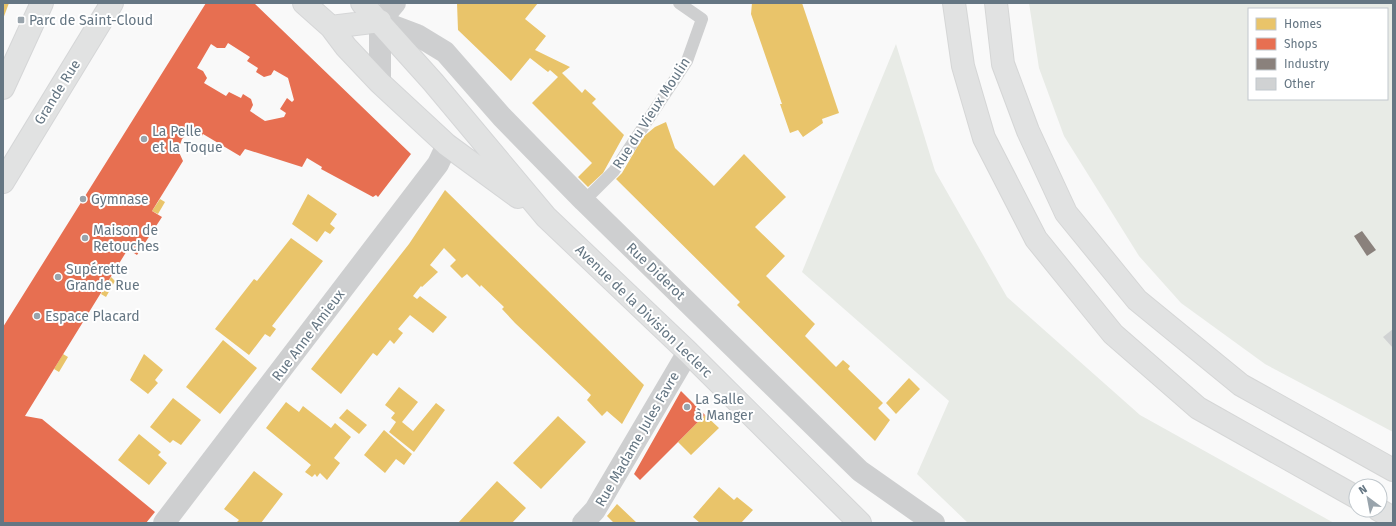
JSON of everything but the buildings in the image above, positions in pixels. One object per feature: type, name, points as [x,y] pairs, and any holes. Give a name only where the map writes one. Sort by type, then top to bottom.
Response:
[{"type":"main road","points":[[3,88],[42,3]]},
{"type":"main road","name":"Grande Rue","points":[[3,182],[112,3]]},
{"type":"main road","name":"Avenue de la Division Leclerc","points":[[304,3],[331,27],[346,47],[380,83],[447,145],[546,217]]},
{"type":"main road","name":"Avenue de la Division Leclerc","points":[[362,3],[380,21],[546,217],[688,352],[858,522]]},
{"type":"main road","points":[[954,3],[963,66],[984,138],[1036,239],[1113,334],[1198,408],[1348,492]]},
{"type":"main road","points":[[996,3],[1003,64],[1028,132],[1066,213],[1137,300],[1241,385],[1393,470]]},
{"type":"main road","points":[[331,27],[380,21]]},
{"type":"street","points":[[380,83],[380,21],[395,3]]},
{"type":"street","name":"Rue Diderot","points":[[380,21],[417,35],[445,52],[502,117],[584,200],[860,471],[934,523]]},
{"type":"street","name":"Rue Anne Amieux","points":[[164,523],[438,164],[447,145]]},
{"type":"street","name":"Rue Madame Jules Favre","points":[[584,523],[595,510],[688,352]]},
{"type":"lane","name":"Rue du Vieux Moulin","points":[[584,200],[614,171],[687,61],[702,19],[679,3]]},
{"type":"shaded area","points":[[1029,3],[1393,3],[1393,432],[1265,364],[1181,303],[1139,256],[1064,136],[1039,68]]},
{"type":"shaded area","points":[[896,44],[935,171],[1007,297],[1140,415],[1334,523],[968,523],[917,474],[949,401],[802,272]]},
{"type":"place","name":"Parc de Saint-Cloud","points":[[21,20]]},
{"type":"place","name":"La Pelle et la Toque","points":[[144,139]]},
{"type":"place","name":"Gymnase","points":[[83,199]]},
{"type":"place","name":"Maison de Retouches","points":[[85,238]]},
{"type":"place","name":"Supérette Grande Rue","points":[[58,277]]},
{"type":"place","name":"Espace Placard","points":[[37,316]]},
{"type":"place","name":"La Salle à Manger","points":[[687,407]]}]
